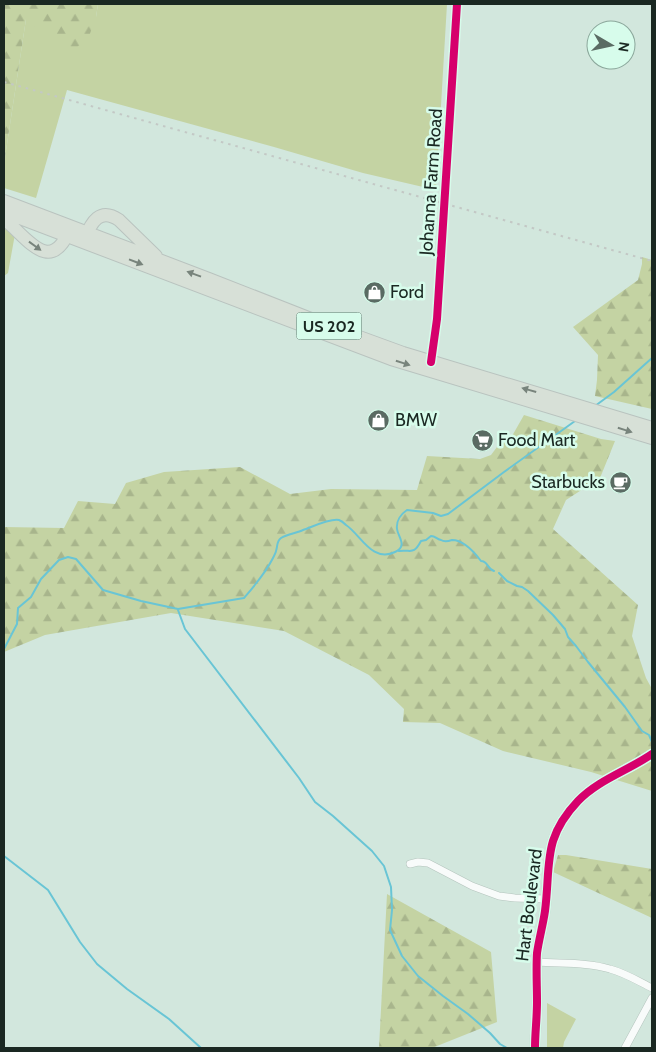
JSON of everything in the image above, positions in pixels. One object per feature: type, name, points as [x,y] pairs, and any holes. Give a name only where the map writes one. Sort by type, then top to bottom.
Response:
[{"type":"highway","name":"US 202","points":[[4,201],[86,238],[299,325],[398,362],[601,417],[652,428]]},
{"type":"highway","name":"US 202","points":[[4,212],[69,231]]},
{"type":"highway","points":[[86,238],[92,223],[97,218],[104,216],[113,217],[119,220],[162,262]]},
{"type":"highway","points":[[4,219],[35,248],[42,251],[54,251],[60,247],[69,231]]},
{"type":"highway","name":"US 202","points":[[86,238],[162,262],[431,362],[573,409]]},
{"type":"highway","name":"US 202","points":[[601,417],[652,438]]},
{"type":"street","name":"Johanna Farm Road","points":[[431,362],[437,319],[457,4]]},
{"type":"street","name":"Hart Boulevard","points":[[535,1048],[537,951],[544,915],[548,859],[552,842],[558,827],[567,813],[590,790],[652,754]]},
{"type":"street","points":[[410,864],[418,862],[428,863],[472,886],[498,896],[546,900]]},
{"type":"street","points":[[537,962],[591,965],[612,969],[652,988]]},
{"type":"street","points":[[625,1048],[652,998]]},
{"type":"green space","points":[[4,4],[98,4],[96,17],[88,39],[68,54],[26,19],[4,164]]},
{"type":"green space","points":[[98,4],[447,4],[436,190],[363,173],[67,90],[36,198],[4,188],[4,164],[26,19],[96,17]]},
{"type":"green space","points":[[4,228],[15,234],[8,273],[4,276]]},
{"type":"green space","points":[[642,257],[652,260],[652,409],[595,396],[598,355],[573,327],[638,280]]},
{"type":"green space","points":[[524,415],[601,439],[615,441],[600,478],[566,500],[553,529],[638,605],[632,636],[646,678],[652,689],[652,791],[591,772],[503,751],[440,723],[403,722],[404,709],[369,675],[284,631],[171,613],[45,635],[4,652],[4,527],[64,528],[78,501],[115,504],[126,483],[164,472],[240,467],[290,494],[331,489],[417,490],[427,456],[480,459],[491,455],[506,435],[512,436]]},
{"type":"green space","points":[[558,855],[652,869],[652,918],[553,872]]},
{"type":"green space","points":[[387,894],[491,952],[497,1022],[432,1048],[379,1048]]},
{"type":"green space","points":[[547,1003],[576,1019],[564,1042],[563,1048],[547,1048]]},
{"type":"waterway","points":[[595,406],[614,392],[652,358]]},
{"type":"waterway","points":[[4,649],[17,624],[18,608],[31,597],[41,579],[59,560],[68,557],[76,559],[103,590],[178,609],[244,598],[267,569],[276,553],[278,541],[281,538],[326,521],[339,520],[373,551],[380,554],[395,552],[399,550],[402,544],[397,523],[407,510],[433,513],[441,516],[448,514],[575,421]]},
{"type":"waterway","points":[[399,551],[412,551],[416,549],[421,541],[434,536],[444,541],[461,542],[494,571]]},
{"type":"waterway","points":[[499,573],[507,581],[528,591],[553,615],[642,731],[649,735],[652,742]]},
{"type":"waterway","points":[[178,610],[185,629],[299,778],[315,802],[372,851],[384,866],[391,887],[392,910],[390,930],[402,956],[418,976],[468,1014],[500,1044],[507,1048]]},
{"type":"waterway","points":[[4,856],[48,890],[80,942],[97,964],[127,989],[169,1019],[201,1048]]},
{"type":"railway","points":[[4,82],[652,261]]},
{"type":"cycle path","points":[[431,362],[437,319],[457,4]]},
{"type":"cycle path","points":[[535,1048],[537,953],[545,911],[550,853],[553,840],[566,815],[586,794],[604,781],[652,754]]},
{"type":"place","name":"Ford","points":[[374,292]]},
{"type":"place","name":"BMW","points":[[379,420]]},
{"type":"place","name":"Food Mart","points":[[482,440]]},
{"type":"place","name":"Starbucks","points":[[621,482]]}]
